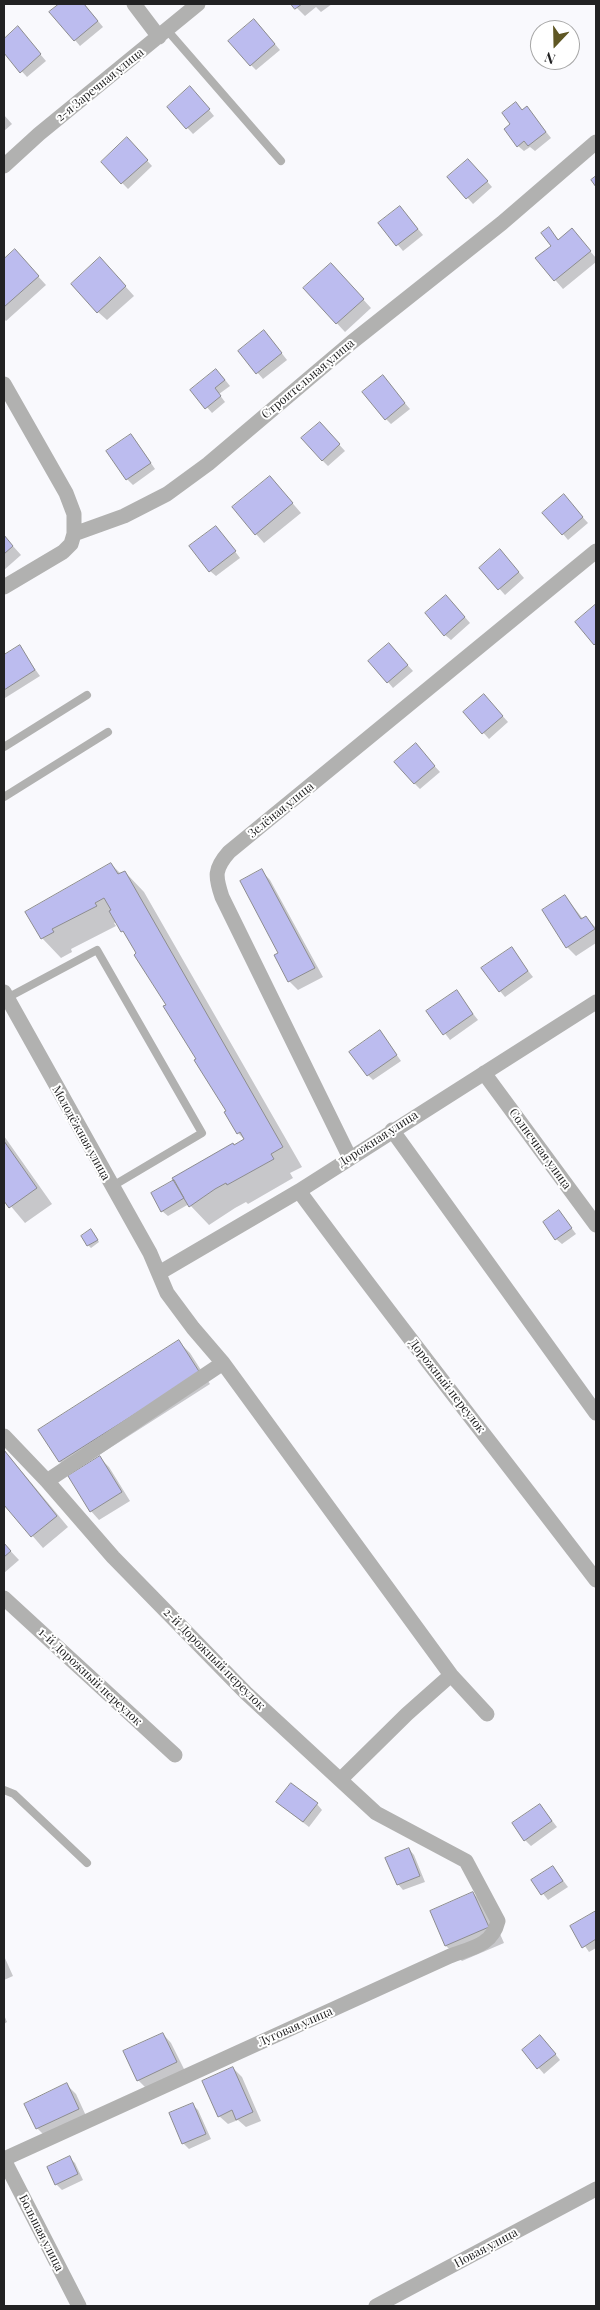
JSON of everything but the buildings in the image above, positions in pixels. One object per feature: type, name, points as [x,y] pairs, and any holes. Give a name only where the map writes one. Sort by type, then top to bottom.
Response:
[{"type":"street","points":[[134,4],[163,34]]},
{"type":"street","name":"2-я Заречная улица","points":[[4,166],[39,134],[198,4]]},
{"type":"street","name":"Строительная улица","points":[[74,534],[124,516],[167,494],[208,464],[352,342],[502,223],[596,142]]},
{"type":"street","points":[[4,384],[66,493],[74,514],[74,534],[71,544],[63,552],[4,587]]},
{"type":"street","name":"Зелёная улица","points":[[350,1158],[222,897],[216,878],[219,863],[229,852],[596,551]]},
{"type":"street","name":"Молодёжная улица","points":[[6,995],[150,1253],[167,1293],[193,1328],[223,1363],[451,1675],[487,1714]]},
{"type":"street","name":"Дорожная улица","points":[[159,1274],[298,1191],[596,1002]]},
{"type":"street","name":"Солнечная улица","points":[[484,1073],[596,1225]]},
{"type":"street","points":[[392,1130],[596,1413]]},
{"type":"street","name":"Дорожный переулок","points":[[298,1191],[388,1312],[494,1446],[596,1580]]},
{"type":"street","points":[[47,1480],[223,1363]]},
{"type":"street","name":"2-й Дорожный переулок","points":[[4,1436],[47,1480],[113,1557],[246,1694],[376,1813],[449,1851]]},
{"type":"street","name":"1-й Дорожный переулок","points":[[4,1598],[175,1756]]},
{"type":"street","points":[[341,1779],[407,1714],[451,1675]]},
{"type":"street","name":"Луговая улица","points":[[4,2160],[487,1941],[495,1932],[498,1921],[466,1861],[449,1851]]},
{"type":"street","name":"Большая улица","points":[[4,2160],[78,2306]]},
{"type":"street","name":"Новая улица","points":[[376,2306],[596,2189]]},
{"type":"lane","points":[[163,34],[281,161]]},
{"type":"lane","points":[[4,747],[87,695]]},
{"type":"lane","points":[[4,796],[108,732]]},
{"type":"lane","points":[[6,995],[97,950],[202,1134],[112,1187]]},
{"type":"lane","points":[[4,1790],[14,1794],[87,1863]]}]
